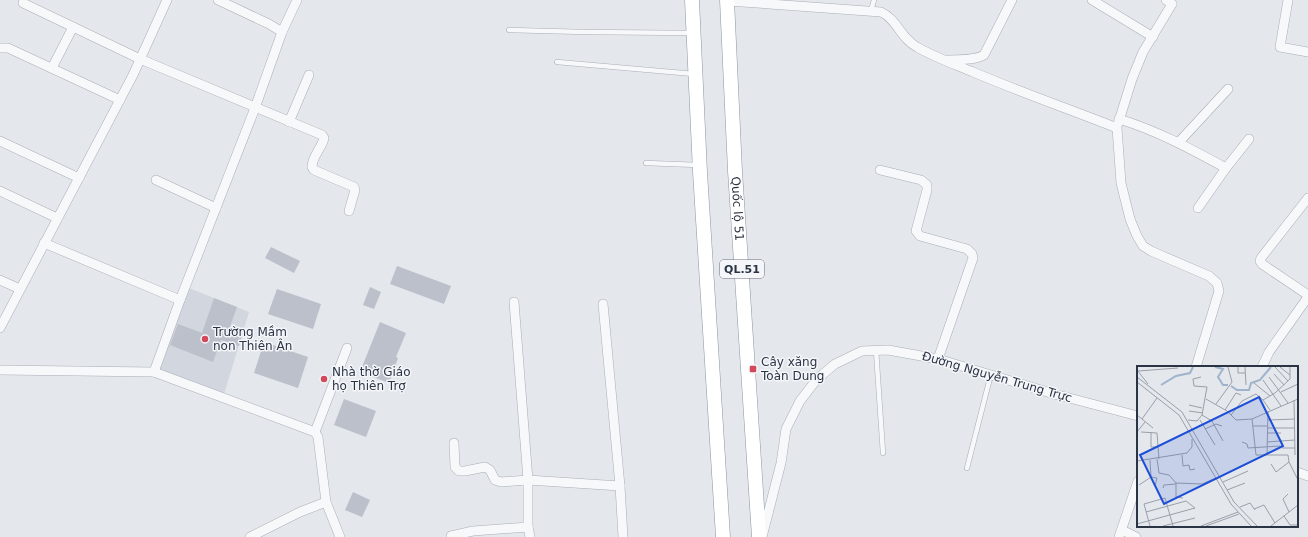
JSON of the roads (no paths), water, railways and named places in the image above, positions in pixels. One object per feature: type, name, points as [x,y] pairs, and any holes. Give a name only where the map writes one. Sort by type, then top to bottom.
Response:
[{"type":"highway","name":"QL.51","points":[[692,0],[700,165],[723,537]]},
{"type":"highway","name":"Quốc lộ 51","points":[[728,0],[735,171],[760,537]]},
{"type":"street","points":[[0,328],[120,100],[167,0]]},
{"type":"street","points":[[218,0],[269,24],[282,32]]},
{"type":"street","points":[[154,372],[180,300],[255,108],[282,32],[297,0]]},
{"type":"street","points":[[728,0],[871,11],[887,14],[916,47],[946,61],[989,79],[1118,123],[1143,126],[1179,142],[1226,168]]},
{"type":"street","points":[[946,61],[979,58],[984,55],[1012,0]]},
{"type":"street","points":[[1092,0],[1153,37]]},
{"type":"street","points":[[1166,0],[1172,4],[1144,52],[1132,79],[1118,123],[1121,183],[1130,219],[1143,246],[1151,251],[1209,276],[1217,283],[1219,291],[1196,366]]},
{"type":"street","points":[[1288,0],[1280,47],[1308,52]]},
{"type":"street","points":[[23,3],[140,59],[322,135],[324,138],[323,142],[312,163],[312,167],[314,170],[354,187],[355,190],[349,211]]},
{"type":"street","points":[[52,68],[73,27]]},
{"type":"street","points":[[0,48],[8,48],[120,100]]},
{"type":"street","points":[[289,122],[309,75]]},
{"type":"street","points":[[1179,142],[1228,89]]},
{"type":"street","points":[[1198,208],[1226,168],[1249,139]]},
{"type":"street","points":[[0,141],[79,178]]},
{"type":"street","points":[[880,170],[921,180],[927,185],[916,231],[920,236],[967,249],[972,254],[973,258],[938,358]]},
{"type":"street","points":[[156,180],[216,208]]},
{"type":"street","points":[[0,191],[57,218]]},
{"type":"street","points":[[1262,366],[1269,352],[1308,296],[1262,264],[1260,261],[1308,198]]},
{"type":"street","points":[[44,243],[180,300]]},
{"type":"street","points":[[0,280],[20,289]]},
{"type":"street","points":[[514,302],[528,480],[528,527],[530,537]]},
{"type":"street","points":[[603,304],[620,486],[623,537]]},
{"type":"street","points":[[315,432],[347,348]]},
{"type":"street","name":"Đường Nguyễn Trung Trực","points":[[760,537],[781,463],[786,429],[800,401],[817,379],[835,364],[862,351],[888,350],[938,358],[1054,394],[1137,416]]},
{"type":"street","points":[[0,370],[154,372],[315,432],[318,437],[326,502],[340,537]]},
{"type":"street","points":[[454,443],[455,467],[459,471],[485,467],[490,470],[495,480],[501,482],[528,480],[620,486]]},
{"type":"street","points":[[1298,472],[1308,476]]},
{"type":"street","points":[[1136,537],[1120,534],[1137,484]]},
{"type":"street","points":[[250,537],[300,512],[326,502]]},
{"type":"street","points":[[451,536],[473,531],[528,527]]},
{"type":"lane","points":[[871,11],[874,0]]},
{"type":"lane","points":[[509,30],[693,33]]},
{"type":"lane","points":[[557,62],[695,74]]},
{"type":"lane","points":[[646,163],[700,165]]},
{"type":"lane","points":[[876,350],[883,453]]},
{"type":"lane","points":[[967,468],[991,374]]},
{"type":"place","name":"Trường Mầm non Thiên Ân","points":[[205,339]]},
{"type":"place","name":"Cây xăng Toàn Dung","points":[[753,369]]},
{"type":"place","name":"Nhà thờ Giáo họ Thiên Trợ","points":[[324,379]]}]
